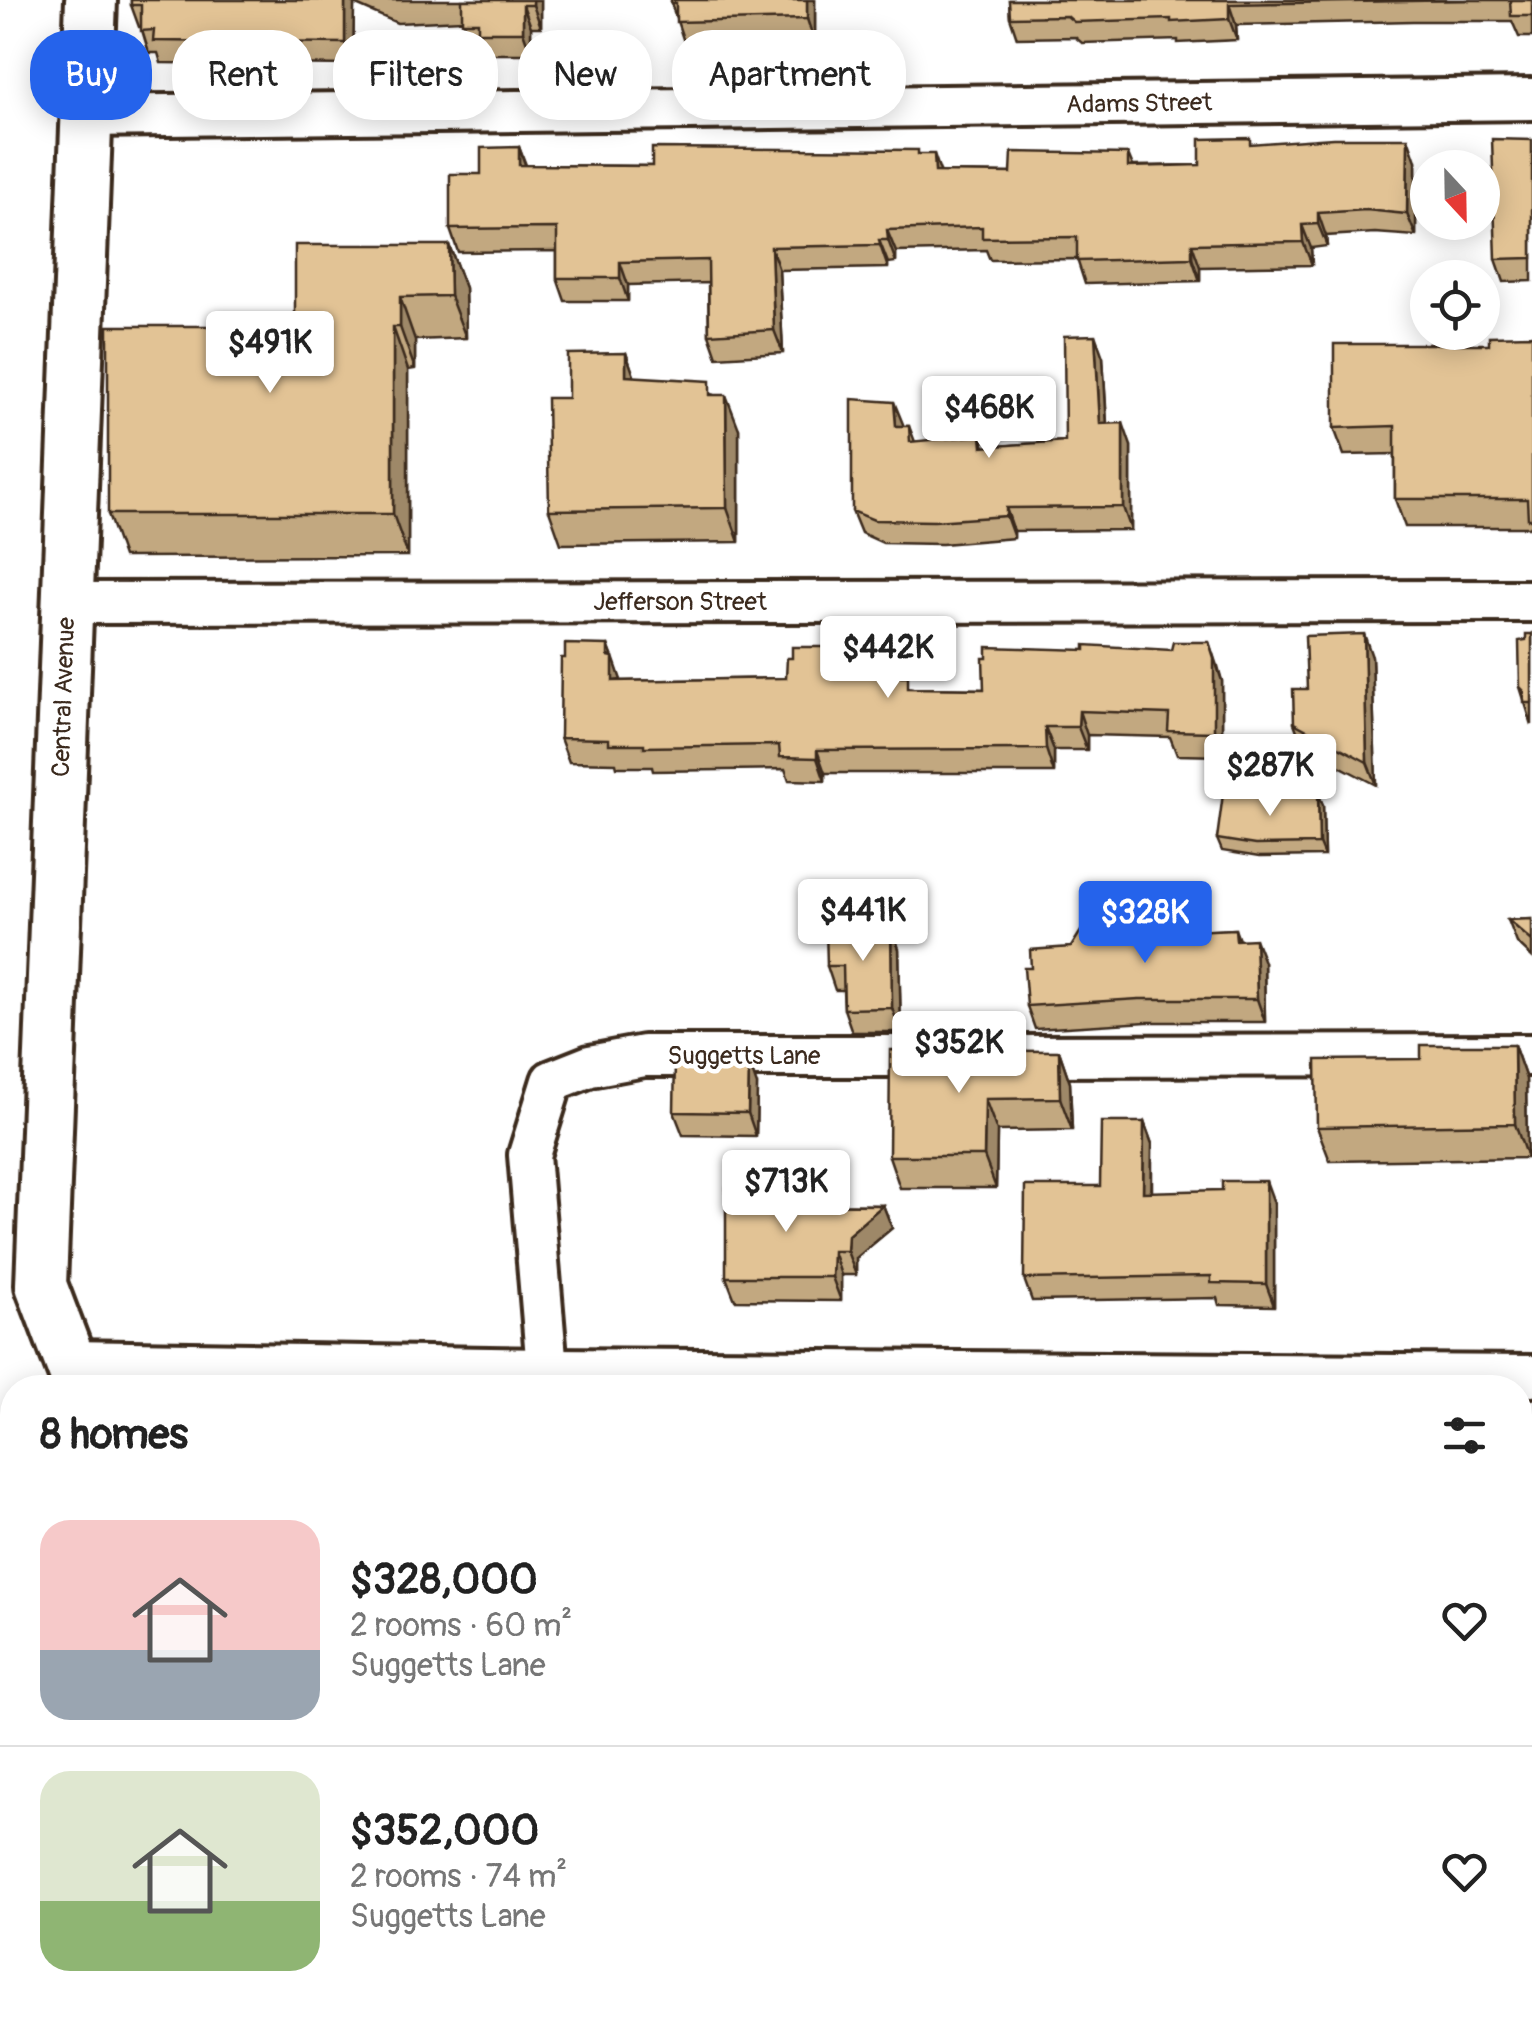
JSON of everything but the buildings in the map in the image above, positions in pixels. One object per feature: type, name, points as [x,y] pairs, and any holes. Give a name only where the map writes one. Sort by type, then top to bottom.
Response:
[{"type":"street","name":"Central Avenue","points":[[89,30],[90,0]]},
{"type":"street","name":"Adams Street","points":[[152,115],[1532,99]]},
{"type":"street","name":"Central Avenue","points":[[74,1374],[42,1285],[86,120]]},
{"type":"street","name":"Jefferson Street","points":[[68,603],[1532,602]]},
{"type":"street","name":"Suggetts Lane","points":[[548,1369],[528,1155],[552,1081],[590,1066],[664,1056],[1532,1056]]},
{"type":"street","points":[[74,1374],[548,1369],[1391,1375]]}]
